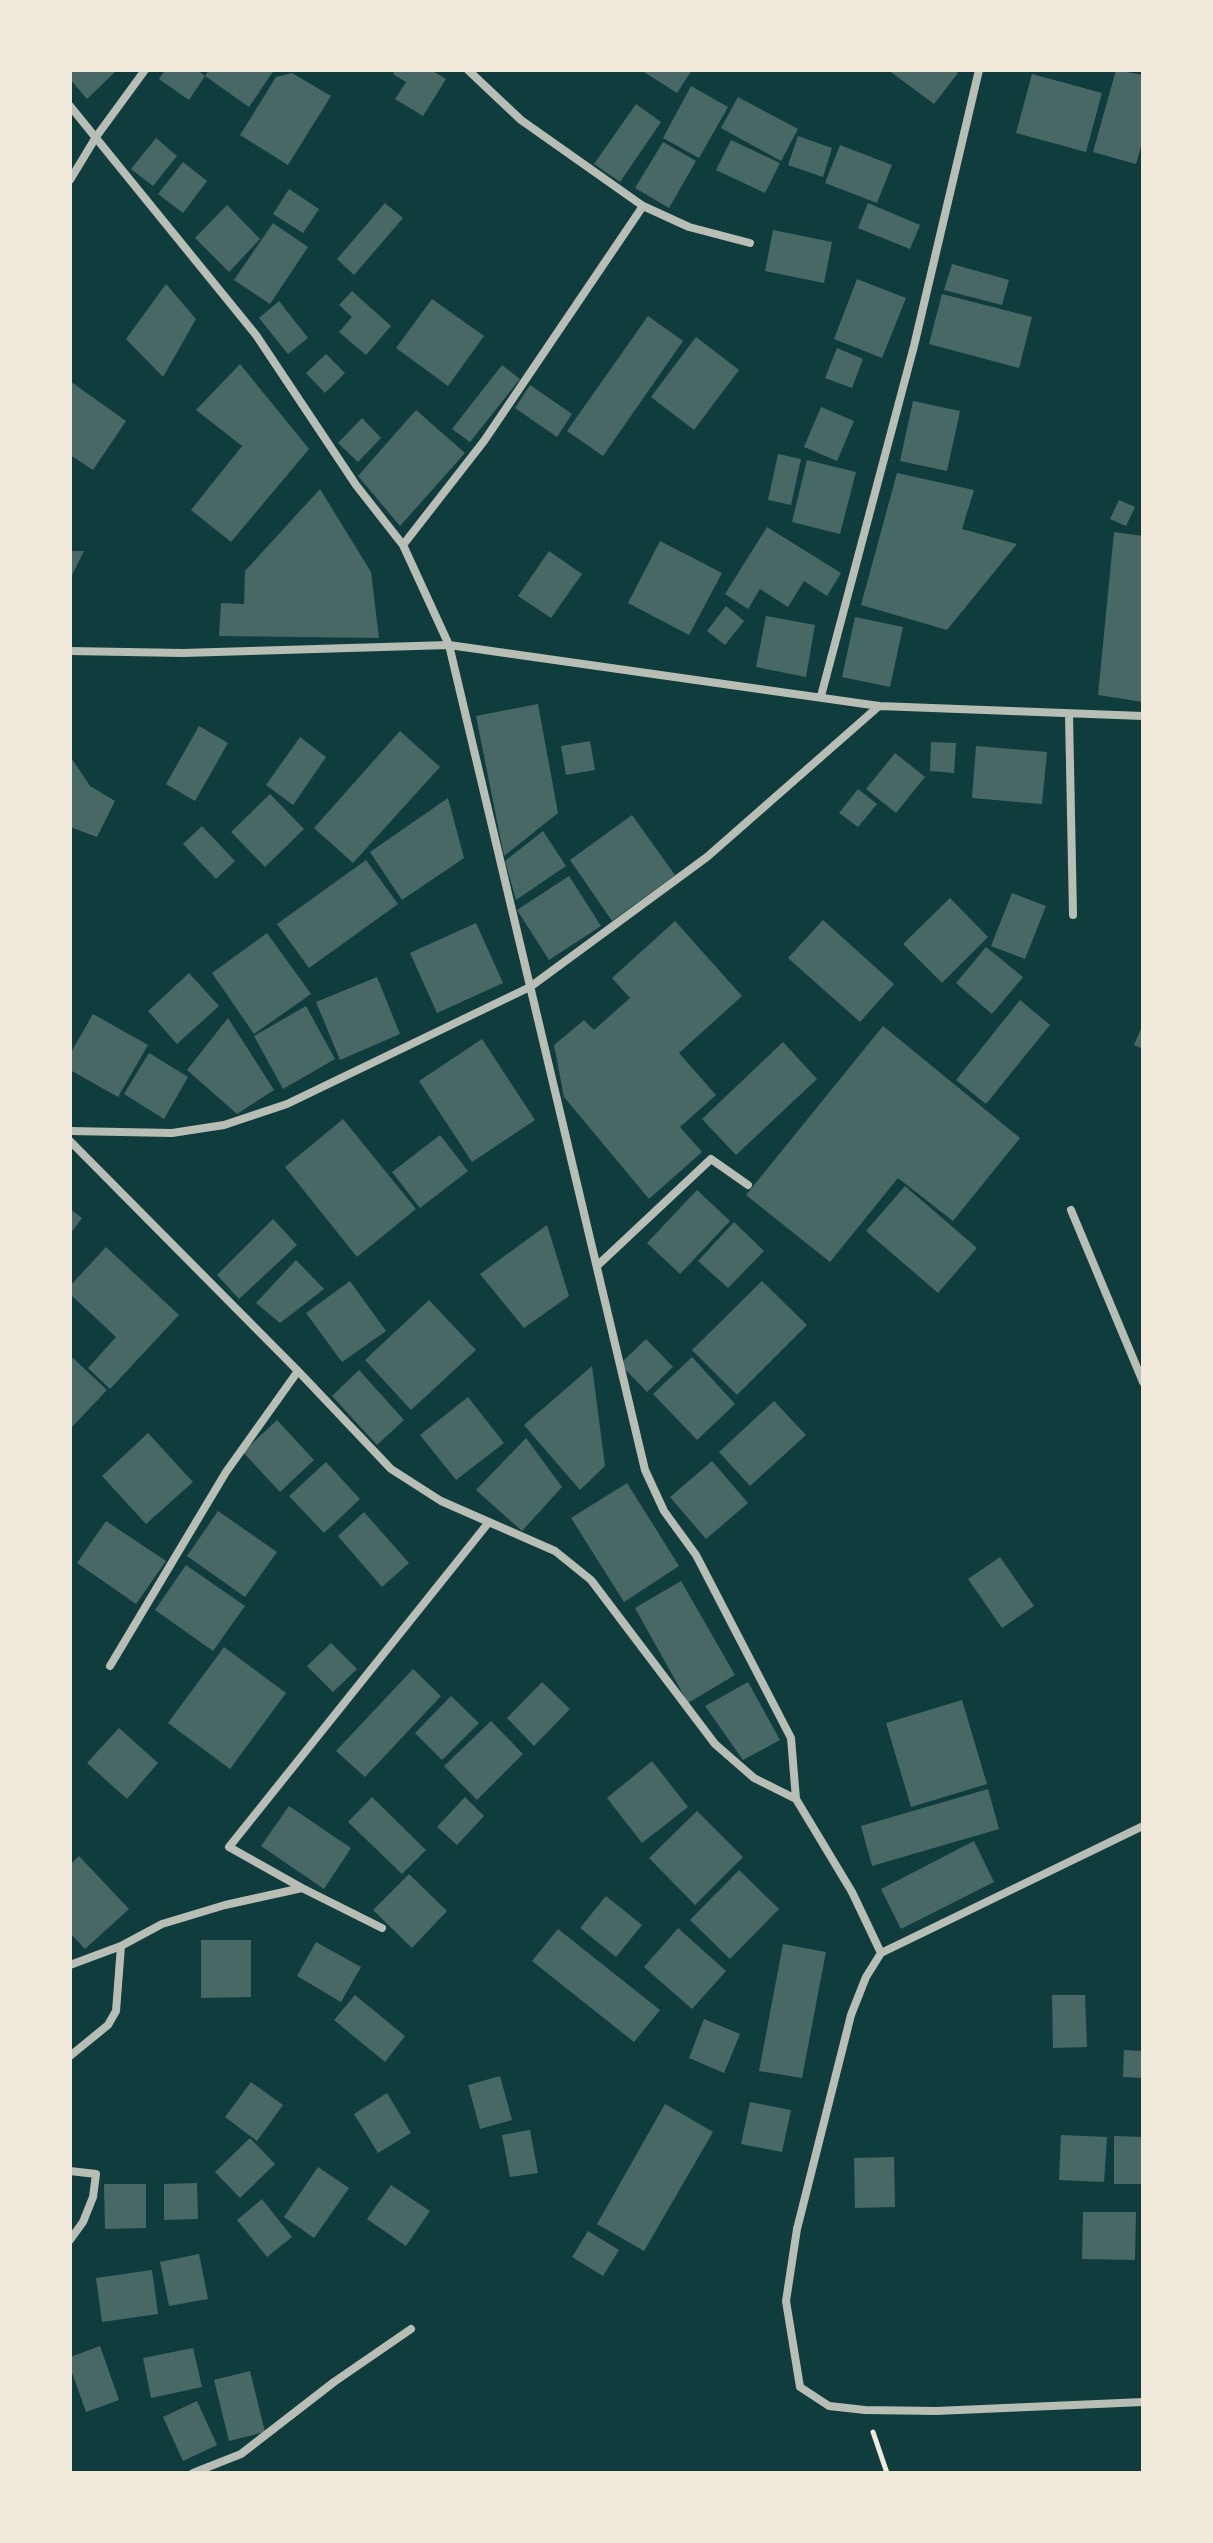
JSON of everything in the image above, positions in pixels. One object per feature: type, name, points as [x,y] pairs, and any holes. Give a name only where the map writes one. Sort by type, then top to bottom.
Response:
[{"type":"street","points":[[70,180],[96,137],[145,70]]},
{"type":"street","points":[[468,70],[521,120],[643,206],[689,227],[750,243]]},
{"type":"street","points":[[821,696],[914,346],[979,70]]},
{"type":"street","points":[[70,106],[256,335],[356,485],[403,545],[449,645],[645,1470],[664,1511],[696,1555],[791,1738],[796,1799],[852,1892],[881,1953]]},
{"type":"street","points":[[403,545],[484,441],[643,206]]},
{"type":"street","points":[[70,651],[183,653],[449,645],[879,706],[1143,716]]},
{"type":"street","points":[[70,1131],[172,1133],[224,1125],[287,1104],[530,987],[707,857],[879,706]]},
{"type":"street","points":[[1069,714],[1073,915]]},
{"type":"street","points":[[70,1141],[391,1469],[441,1501],[555,1551],[591,1580],[715,1744],[754,1778],[796,1799]]},
{"type":"street","points":[[598,1265],[711,1159],[748,1185]]},
{"type":"street","points":[[1071,1210],[1143,1382]]},
{"type":"street","points":[[110,1666],[226,1472],[298,1371]]},
{"type":"street","points":[[382,1928],[229,1847],[489,1522]]},
{"type":"street","points":[[1143,1826],[881,1953],[866,1977],[851,2015],[797,2229],[786,2301],[800,2387],[829,2406],[936,2411],[1143,2402]]},
{"type":"street","points":[[70,1965],[121,1946],[162,1924],[225,1905],[302,1888]]},
{"type":"street","points":[[70,2056],[108,2025],[116,2011],[121,1946]]},
{"type":"street","points":[[70,2171],[96,2174],[93,2197],[83,2222],[70,2240]]},
{"type":"street","points":[[193,2473],[241,2454],[334,2382],[411,2329]]},
{"type":"path","points":[[865,2410],[887,2473]]},
{"type":"building","points":[[70,70],[117,70],[87,99],[70,79]]},
{"type":"building","points":[[165,70],[197,70],[205,76],[189,100],[159,79]]},
{"type":"building","points":[[209,70],[274,70],[249,107],[205,76]]},
{"type":"building","points":[[395,70],[431,70],[446,79],[423,116],[395,99],[406,82],[393,74]]},
{"type":"building","points":[[641,70],[692,70],[677,93]]},
{"type":"building","points":[[888,70],[954,70],[958,73],[934,104]]},
{"type":"building","points":[[1116,70],[1143,75],[1143,140],[1136,164],[1093,152]]},
{"type":"building","points":[[292,73],[331,96],[288,165],[240,135],[276,77]]},
{"type":"building","points":[[1032,74],[1102,93],[1086,152],[1016,133]]},
{"type":"building","points":[[691,86],[728,107],[699,158],[663,138]]},
{"type":"building","points":[[738,97],[798,129],[781,161],[721,128]]},
{"type":"building","points":[[636,104],[661,122],[620,182],[594,164]]},
{"type":"building","points":[[798,136],[832,148],[823,177],[788,165]]},
{"type":"building","points":[[156,138],[177,156],[153,186],[131,169]]},
{"type":"building","points":[[731,140],[780,163],[765,193],[716,170]]},
{"type":"building","points":[[663,142],[696,161],[669,208],[635,188]]},
{"type":"building","points":[[840,145],[892,165],[877,203],[825,183]]},
{"type":"building","points":[[183,162],[207,181],[183,213],[158,194]]},
{"type":"building","points":[[289,189],[319,209],[303,233],[273,214]]},
{"type":"building","points":[[385,203],[403,218],[354,275],[337,259]]},
{"type":"building","points":[[868,203],[920,225],[910,249],[858,228]]},
{"type":"building","points":[[227,205],[260,239],[229,272],[195,238]]},
{"type":"building","points":[[273,223],[308,247],[270,304],[234,280]]},
{"type":"building","points":[[773,230],[832,242],[824,283],[765,271]]},
{"type":"building","points":[[952,264],[1009,280],[1002,305],[944,290]]},
{"type":"building","points":[[857,279],[906,298],[882,358],[834,339]]},
{"type":"building","points":[[166,284],[196,319],[163,377],[126,339]]},
{"type":"building","points":[[352,291],[391,326],[366,355],[339,332],[352,317],[339,305]]},
{"type":"building","points":[[942,294],[1032,317],[1019,368],[929,344]]},
{"type":"building","points":[[432,299],[484,336],[448,386],[396,348]]},
{"type":"building","points":[[279,301],[308,338],[288,354],[259,318]]},
{"type":"building","points":[[648,316],[683,341],[603,456],[567,431]]},
{"type":"building","points":[[696,337],[739,370],[694,430],[651,397]]},
{"type":"building","points":[[837,348],[863,359],[852,388],[825,378]]},
{"type":"building","points":[[326,354],[345,373],[325,393],[306,373]]},
{"type":"building","points":[[240,364],[309,449],[231,542],[191,510],[242,446],[196,410]]},
{"type":"building","points":[[502,365],[520,379],[470,442],[452,429]]},
{"type":"building","points":[[70,381],[126,421],[93,470],[70,455]]},
{"type":"building","points":[[530,385],[572,414],[557,437],[515,408]]},
{"type":"building","points":[[913,401],[960,411],[947,471],[900,461]]},
{"type":"building","points":[[821,407],[854,421],[837,461],[804,447]]},
{"type":"building","points":[[416,410],[465,453],[400,526],[358,476]]},
{"type":"building","points":[[362,418],[381,438],[358,462],[338,443]]},
{"type":"building","points":[[778,454],[801,459],[791,505],[768,500]]},
{"type":"building","points":[[807,460],[856,472],[840,534],[792,522]]},
{"type":"building","points":[[897,473],[974,490],[962,529],[1017,544],[947,630],[861,605]]},
{"type":"building","points":[[320,489],[371,572],[379,638],[219,636],[221,603],[244,604],[245,571]]},
{"type":"building","points":[[1119,500],[1135,507],[1126,526],[1110,519]]},
{"type":"building","points":[[767,527],[841,573],[827,596],[804,581],[788,607],[760,589],[748,609],[725,594]]},
{"type":"building","points":[[1114,532],[1143,536],[1143,702],[1098,695]]},
{"type":"building","points":[[660,541],[722,573],[689,635],[628,603]]},
{"type":"building","points":[[70,551],[84,551],[70,579]]},
{"type":"building","points":[[549,551],[582,574],[551,618],[518,596]]},
{"type":"building","points":[[726,606],[744,621],[725,645],[707,631]]},
{"type":"building","points":[[766,616],[815,625],[806,677],[756,667]]},
{"type":"building","points":[[855,617],[903,627],[890,687],[842,677]]},
{"type":"building","points":[[538,704],[558,813],[504,856],[476,716]]},
{"type":"building","points":[[199,726],[228,743],[195,801],[166,784]]},
{"type":"building","points":[[400,731],[440,767],[353,863],[314,828]]},
{"type":"building","points":[[300,737],[326,757],[293,805],[266,785]]},
{"type":"building","points":[[590,741],[595,770],[566,775],[561,746]]},
{"type":"building","points":[[931,742],[956,743],[954,773],[930,771]]},
{"type":"building","points":[[976,746],[1047,752],[1042,804],[972,798]]},
{"type":"building","points":[[895,753],[925,777],[896,813],[866,789]]},
{"type":"building","points":[[70,756],[90,786],[115,801],[97,837],[70,827]]},
{"type":"building","points":[[858,789],[877,804],[858,827],[839,813]]},
{"type":"building","points":[[270,794],[304,829],[265,867],[231,832]]},
{"type":"building","points":[[448,798],[464,858],[402,900],[370,852]]},
{"type":"building","points":[[632,815],[675,875],[612,921],[570,860]]},
{"type":"building","points":[[202,826],[235,861],[216,879],[183,844]]},
{"type":"building","points":[[543,831],[566,866],[516,900],[505,861]]},
{"type":"building","points":[[366,860],[398,904],[309,968],[277,924]]},
{"type":"building","points":[[569,876],[601,926],[549,960],[517,910]]},
{"type":"building","points":[[1012,893],[1046,906],[1025,959],[991,946]]},
{"type":"building","points":[[950,898],[988,937],[942,983],[903,944]]},
{"type":"building","points":[[823,920],[894,984],[860,1022],[788,958]]},
{"type":"building","points":[[675,921],[742,996],[679,1053],[716,1095],[680,1127],[702,1152],[649,1199],[564,1097],[554,1045],[584,1020],[594,1030],[630,998],[612,978]]},
{"type":"building","points":[[476,923],[503,983],[437,1013],[410,953]]},
{"type":"building","points":[[267,933],[311,994],[254,1034],[212,973]]},
{"type":"building","points":[[986,947],[1023,977],[992,1014],[956,983]]},
{"type":"building","points":[[189,973],[219,1006],[177,1044],[148,1011]]},
{"type":"building","points":[[377,977],[400,1034],[340,1060],[316,1002]]},
{"type":"building","points":[[1020,1000],[1050,1025],[986,1104],[956,1080]]},
{"type":"building","points":[[306,1006],[335,1059],[283,1089],[254,1036]]},
{"type":"building","points":[[93,1014],[148,1045],[118,1097],[70,1070],[70,1054]]},
{"type":"building","points":[[228,1018],[274,1090],[237,1114],[187,1070]]},
{"type":"building","points":[[1143,1024],[1143,1049],[1134,1045]]},
{"type":"building","points":[[883,1026],[1020,1138],[953,1221],[898,1178],[830,1262],[746,1195]]},
{"type":"building","points":[[482,1039],[535,1120],[472,1162],[419,1081]]},
{"type":"building","points":[[783,1042],[817,1079],[736,1155],[702,1119]]},
{"type":"building","points":[[149,1053],[188,1077],[164,1119],[124,1094]]},
{"type":"building","points":[[343,1119],[416,1209],[357,1257],[285,1167]]},
{"type":"building","points":[[440,1135],[468,1171],[420,1208],[392,1172]]},
{"type":"building","points":[[905,1186],[977,1248],[938,1293],[866,1231]]},
{"type":"building","points":[[697,1190],[730,1221],[680,1274],[647,1243]]},
{"type":"building","points":[[70,1209],[82,1218],[70,1234]]},
{"type":"building","points":[[273,1219],[297,1245],[239,1299],[217,1275]]},
{"type":"building","points":[[734,1222],[764,1251],[728,1288],[698,1261]]},
{"type":"building","points":[[547,1225],[569,1296],[524,1328],[480,1274]]},
{"type":"building","points":[[106,1247],[179,1315],[110,1389],[88,1368],[116,1337],[70,1294],[70,1286]]},
{"type":"building","points":[[296,1260],[324,1289],[280,1323],[256,1303]]},
{"type":"building","points":[[350,1281],[386,1331],[342,1362],[306,1313]]},
{"type":"building","points":[[762,1281],[807,1325],[737,1395],[692,1350]]},
{"type":"building","points":[[429,1300],[476,1350],[411,1410],[365,1360]]},
{"type":"building","points":[[646,1339],[673,1367],[647,1392],[620,1364]]},
{"type":"building","points":[[692,1357],[735,1404],[697,1440],[653,1394]]},
{"type":"building","points":[[73,1358],[107,1390],[70,1429],[70,1361]]},
{"type":"building","points":[[592,1366],[605,1466],[580,1490],[524,1425]]},
{"type":"building","points":[[359,1370],[404,1420],[377,1445],[332,1396]]},
{"type":"building","points":[[468,1397],[504,1443],[456,1480],[420,1435]]},
{"type":"building","points":[[774,1401],[806,1435],[750,1486],[719,1452]]},
{"type":"building","points":[[277,1420],[314,1460],[280,1492],[243,1452]]},
{"type":"building","points":[[148,1433],[193,1482],[146,1524],[102,1476]]},
{"type":"building","points":[[526,1438],[562,1487],[522,1531],[476,1490]]},
{"type":"building","points":[[712,1461],[748,1503],[706,1539],[670,1497]]},
{"type":"building","points":[[326,1462],[360,1499],[324,1533],[289,1496]]},
{"type":"building","points":[[627,1483],[679,1566],[624,1602],[571,1518]]},
{"type":"building","points":[[218,1511],[277,1552],[245,1597],[187,1556]]},
{"type":"building","points":[[364,1512],[409,1563],[382,1587],[338,1536]]},
{"type":"building","points":[[106,1521],[166,1561],[136,1604],[77,1563]]},
{"type":"building","points":[[1000,1557],[1034,1606],[1002,1628],[968,1579]]},
{"type":"building","points":[[186,1565],[245,1606],[213,1651],[155,1610]]},
{"type":"building","points":[[681,1581],[735,1675],[688,1703],[635,1608]]},
{"type":"building","points":[[331,1643],[357,1669],[333,1692],[307,1666]]},
{"type":"building","points":[[224,1647],[286,1693],[230,1769],[168,1723]]},
{"type":"building","points":[[413,1669],[441,1696],[365,1777],[336,1751]]},
{"type":"building","points":[[542,1682],[570,1709],[534,1746],[507,1718]]},
{"type":"building","points":[[748,1682],[780,1740],[743,1760],[705,1706]]},
{"type":"building","points":[[451,1696],[479,1723],[442,1760],[415,1733]]},
{"type":"building","points":[[962,1700],[987,1784],[911,1807],[886,1723]]},
{"type":"building","points":[[491,1721],[523,1754],[477,1800],[444,1766]]},
{"type":"building","points":[[119,1728],[158,1763],[127,1799],[87,1763]]},
{"type":"building","points":[[652,1761],[688,1807],[642,1843],[607,1798]]},
{"type":"building","points":[[988,1789],[999,1829],[872,1866],[861,1826]]},
{"type":"building","points":[[372,1797],[426,1850],[402,1874],[348,1822]]},
{"type":"building","points":[[465,1797],[484,1816],[457,1845],[437,1827]]},
{"type":"building","points":[[289,1806],[351,1848],[324,1889],[261,1846]]},
{"type":"building","points":[[697,1811],[743,1857],[695,1905],[649,1858]]},
{"type":"building","points":[[974,1841],[994,1882],[901,1929],[881,1889]]},
{"type":"building","points":[[79,1856],[129,1909],[85,1949],[70,1933],[70,1865]]},
{"type":"building","points":[[739,1870],[779,1909],[730,1959],[690,1920]]},
{"type":"building","points":[[409,1874],[447,1911],[412,1948],[373,1910]]},
{"type":"building","points":[[606,1896],[642,1925],[616,1957],[580,1928]]},
{"type":"building","points":[[678,1928],[726,1971],[692,2009],[644,1967]]},
{"type":"building","points":[[558,1929],[660,2010],[634,2042],[532,1961]]},
{"type":"building","points":[[201,1940],[251,1940],[251,1997],[201,1998]]},
{"type":"building","points":[[316,1942],[361,1967],[341,2002],[297,1976]]},
{"type":"building","points":[[783,1944],[826,1952],[802,2078],[759,2071]]},
{"type":"building","points":[[355,1995],[405,2036],[385,2062],[334,2020]]},
{"type":"building","points":[[1052,1995],[1085,1995],[1087,2047],[1053,2048]]},
{"type":"building","points":[[704,2019],[740,2034],[724,2073],[689,2058]]},
{"type":"building","points":[[1124,2050],[1143,2051],[1143,2078],[1123,2077]]},
{"type":"building","points":[[500,2076],[512,2120],[480,2129],[468,2085]]},
{"type":"building","points":[[251,2082],[283,2105],[257,2141],[225,2117]]},
{"type":"building","points":[[387,2093],[411,2133],[378,2153],[354,2114]]},
{"type":"building","points":[[750,2102],[791,2110],[782,2152],[741,2144]]},
{"type":"building","points":[[665,2104],[713,2132],[644,2251],[597,2224]]},
{"type":"building","points":[[530,2130],[538,2173],[510,2177],[502,2135]]},
{"type":"building","points":[[1061,2135],[1107,2137],[1104,2182],[1059,2180]]},
{"type":"building","points":[[1114,2136],[1143,2137],[1143,2184],[1114,2184]]},
{"type":"building","points":[[250,2138],[275,2164],[240,2198],[215,2172]]},
{"type":"building","points":[[894,2157],[895,2207],[855,2208],[854,2158]]},
{"type":"building","points":[[318,2167],[349,2188],[314,2238],[284,2217]]},
{"type":"building","points":[[197,2183],[198,2219],[164,2220],[164,2184]]},
{"type":"building","points":[[104,2184],[146,2184],[146,2228],[105,2229]]},
{"type":"building","points":[[391,2185],[430,2211],[406,2246],[367,2219]]},
{"type":"building","points":[[262,2199],[292,2237],[267,2257],[237,2220]]},
{"type":"building","points":[[1083,2212],[1136,2212],[1135,2260],[1082,2259]]},
{"type":"building","points":[[588,2231],[619,2250],[603,2276],[572,2257]]},
{"type":"building","points":[[199,2254],[208,2299],[169,2306],[160,2262]]},
{"type":"building","points":[[152,2270],[158,2314],[102,2322],[96,2278]]},
{"type":"building","points":[[100,2346],[119,2400],[86,2412],[70,2367],[70,2357]]},
{"type":"building","points":[[193,2348],[202,2387],[151,2398],[143,2358]]},
{"type":"building","points":[[250,2371],[265,2432],[229,2441],[214,2380]]},
{"type":"building","points":[[197,2401],[217,2445],[183,2461],[163,2417]]}]
